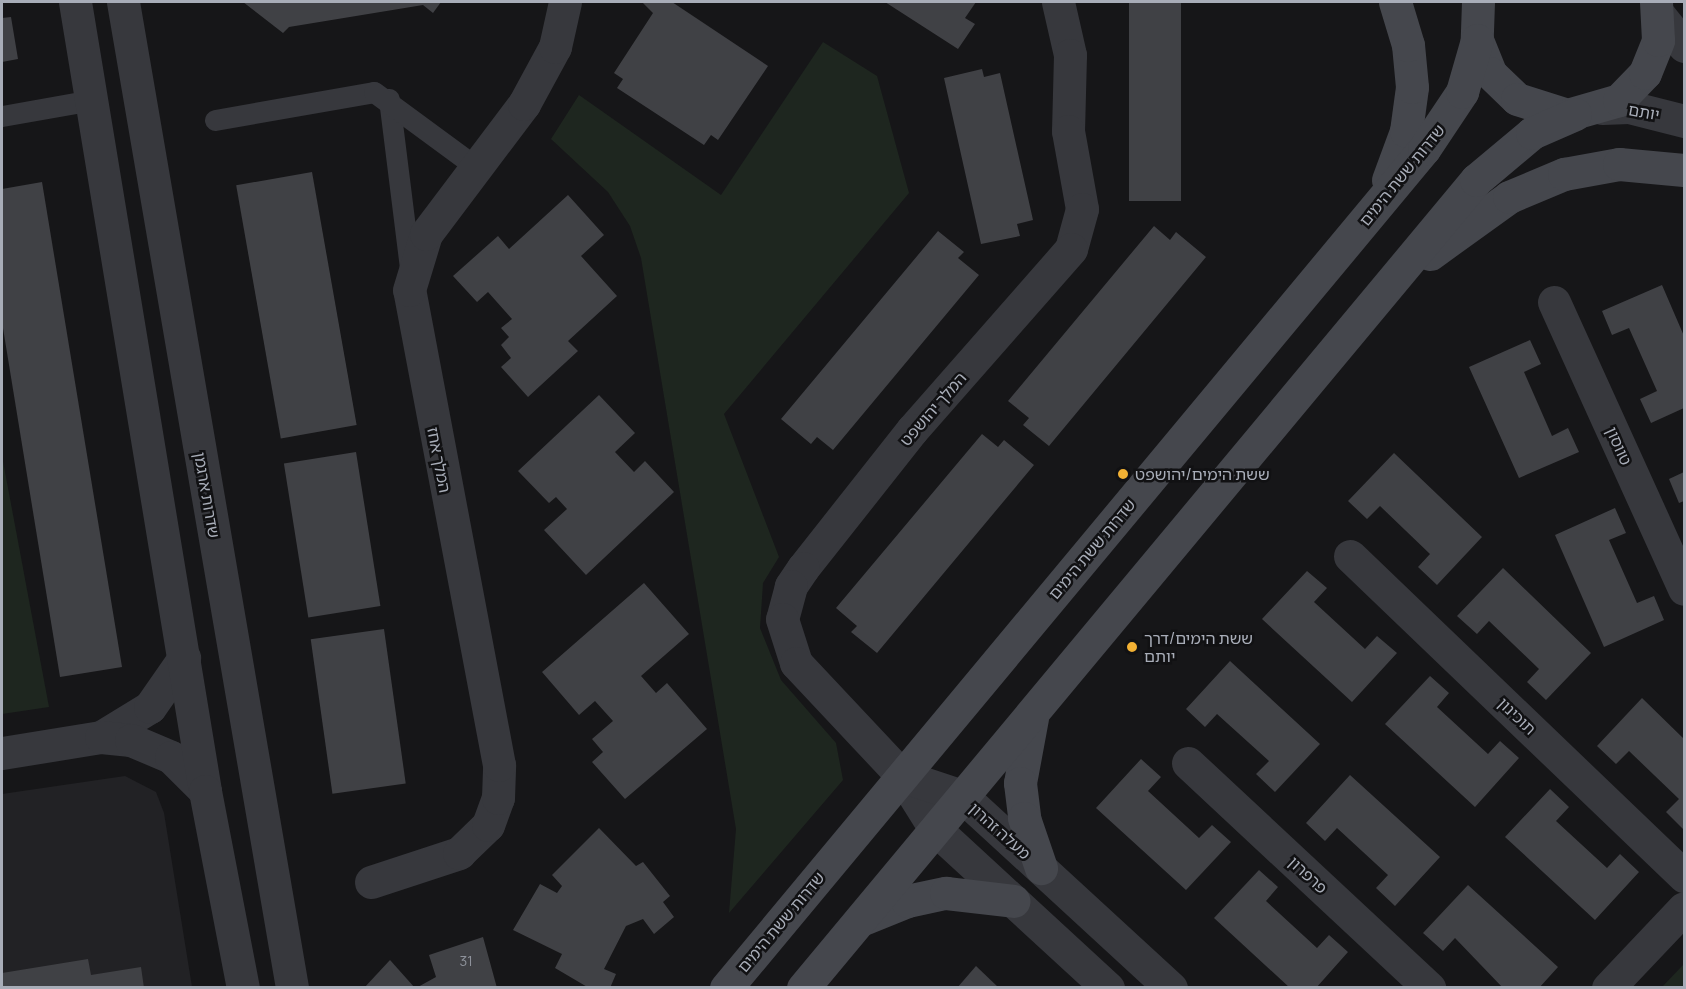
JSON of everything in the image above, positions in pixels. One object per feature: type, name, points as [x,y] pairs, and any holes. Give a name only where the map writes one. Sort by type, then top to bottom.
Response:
[{"type":"main road","points":[[1364,221],[1390,176],[1406,131],[1412,87],[1408,45],[1395,2]]},
{"type":"main road","points":[[803,987],[1381,293],[1492,164],[1532,133],[1589,111],[1645,74],[1658,40],[1658,8]]},
{"type":"main road","name":"שדרות ששת הימים","points":[[726,987],[1364,221],[1455,105],[1474,15]]},
{"type":"main road","points":[[1474,15],[1490,73],[1517,99],[1550,113],[1589,111]]},
{"type":"main road","points":[[1381,293],[1509,197],[1564,174],[1619,164],[1684,170]]},
{"type":"main road","points":[[1036,707],[1020,783],[1024,818],[1041,868]]},
{"type":"main road","points":[[856,923],[926,895],[968,892],[1014,901]]},
{"type":"street","points":[[75,2],[205,791],[243,987]]},
{"type":"street","name":"שדרות ארגמן","points":[[123,2],[292,987]]},
{"type":"street","name":"המלך אחז","points":[[371,882],[447,859],[470,845],[494,812],[500,782],[411,320],[411,276],[426,234],[524,104],[555,47],[565,2]]},
{"type":"street","name":"המלך יהושפט","points":[[902,776],[796,663],[784,635],[784,603],[803,568],[912,430],[1071,249],[1082,209],[1068,131],[1070,55],[1058,2]]},
{"type":"street","points":[[1658,8],[1684,46]]},
{"type":"street","name":"יותם","points":[[1589,111],[1629,107],[1684,122]]},
{"type":"street","name":"טווסון","points":[[1554,302],[1684,589]]},
{"type":"street","name":"תוכינון","points":[[1350,556],[1684,876]]},
{"type":"street","points":[[101,737],[150,707],[184,658]]},
{"type":"street","points":[[2,753],[101,737],[159,749],[205,791]]},
{"type":"street","name":"פרפרון","points":[[1188,763],[1429,987]]},
{"type":"street","points":[[902,776],[935,829],[1108,987]]},
{"type":"street","name":"מעלה זהרון","points":[[902,776],[962,796],[1171,987]]},
{"type":"street","points":[[1608,987],[1684,908]]},
{"type":"lane","points":[[215,120],[363,91],[389,99],[476,167]]},
{"type":"lane","points":[[389,99],[411,276]]},
{"type":"lane","points":[[2,116],[92,100]]},
{"type":"shaded area","points":[[823,42],[877,76],[909,193],[724,414],[779,557],[763,583],[760,628],[781,680],[836,743],[843,780],[729,913],[736,829],[641,258],[630,226],[608,192],[551,139],[579,95],[721,195]]},
{"type":"shaded area","points":[[2,456],[49,707],[2,714]]},
{"type":"shaded area","points":[[125,776],[156,792],[164,813],[192,987],[2,988],[2,794]]},
{"type":"shaded area","points":[[1684,964],[1684,987],[1662,987]]},
{"type":"building","points":[[243,2],[441,2],[433,13],[423,5],[289,27],[283,33]]},
{"type":"building","points":[[642,2],[672,2],[768,66],[718,140],[711,135],[704,145],[617,88],[623,79],[614,73],[653,13]]},
{"type":"building","points":[[885,2],[976,2],[965,18],[975,24],[958,49]]},
{"type":"building","points":[[1129,2],[1181,2],[1181,201],[1129,201]]},
{"type":"building","points":[[11,17],[18,59],[2,62],[2,18]]},
{"type":"building","points":[[982,69],[984,77],[1000,73],[1033,220],[1017,224],[1020,236],[981,244],[944,78]]},
{"type":"building","points":[[312,172],[357,425],[281,438],[236,185]]},
{"type":"building","points":[[42,182],[122,667],[60,677],[2,322],[2,189]]},
{"type":"building","points":[[568,195],[604,235],[581,256],[617,296],[568,341],[578,351],[528,397],[501,367],[511,358],[501,345],[509,337],[501,328],[512,319],[488,292],[477,302],[453,276],[498,236],[509,249]]},
{"type":"building","points":[[1154,226],[1170,240],[1176,232],[1206,257],[1049,446],[1023,425],[1029,418],[1008,401]]},
{"type":"building","points":[[938,231],[964,252],[958,258],[979,275],[833,450],[817,437],[811,444],[781,419]]},
{"type":"building","points":[[1662,285],[1684,336],[1684,408],[1651,423],[1640,399],[1657,391],[1629,328],[1612,335],[1602,311]]},
{"type":"building","points":[[1530,340],[1541,364],[1524,372],[1552,436],[1568,428],[1579,452],[1519,478],[1469,367]]},
{"type":"building","points":[[599,395],[635,433],[615,452],[634,472],[645,461],[674,492],[586,575],[544,530],[567,509],[556,497],[549,503],[518,471]]},
{"type":"building","points":[[982,434],[998,447],[1004,440],[1034,465],[877,653],[851,632],[857,626],[836,608]]},
{"type":"building","points":[[356,452],[380,606],[308,617],[284,463]]},
{"type":"building","points":[[1394,453],[1482,537],[1437,585],[1418,567],[1430,554],[1380,506],[1367,519],[1348,501]]},
{"type":"building","points":[[1684,472],[1684,501],[1679,503],[1669,479]]},
{"type":"building","points":[[1615,508],[1626,533],[1609,540],[1637,603],[1654,596],[1664,620],[1604,647],[1555,535]]},
{"type":"building","points":[[1503,568],[1591,653],[1546,700],[1527,682],[1539,669],[1489,621],[1477,634],[1457,616]]},
{"type":"building","points":[[1307,571],[1327,588],[1314,602],[1365,649],[1377,636],[1397,653],[1352,702],[1262,619]]},
{"type":"building","points":[[644,583],[689,634],[641,676],[656,693],[667,683],[707,729],[625,799],[592,762],[603,752],[592,739],[613,721],[595,701],[579,715],[542,672]]},
{"type":"building","points":[[384,629],[406,783],[332,794],[311,639]]},
{"type":"building","points":[[1230,661],[1320,744],[1275,792],[1256,774],[1269,761],[1217,714],[1205,727],[1186,709]]},
{"type":"building","points":[[1430,676],[1449,693],[1437,707],[1488,754],[1500,741],[1519,758],[1475,807],[1385,724]]},
{"type":"building","points":[[1642,698],[1684,739],[1684,830],[1666,812],[1679,799],[1629,751],[1616,764],[1597,746]]},
{"type":"building","points":[[1141,759],[1161,777],[1148,791],[1199,838],[1212,825],[1231,842],[1186,890],[1096,808]]},
{"type":"building","points":[[1350,775],[1440,857],[1395,906],[1376,888],[1388,875],[1337,828],[1325,841],[1306,823]]},
{"type":"building","points":[[1550,789],[1569,807],[1556,821],[1607,868],[1620,854],[1639,872],[1595,920],[1505,837]]},
{"type":"building","points":[[599,828],[636,866],[643,862],[670,896],[663,902],[674,917],[654,934],[643,919],[626,926],[604,969],[616,974],[610,988],[589,988],[555,968],[562,954],[513,930],[540,884],[557,893],[562,886],[552,875]]},
{"type":"building","points":[[1259,870],[1278,887],[1266,901],[1317,948],[1329,935],[1348,952],[1316,988],[1290,988],[1214,918]]},
{"type":"building","points":[[1468,885],[1558,967],[1539,988],[1503,988],[1455,938],[1443,951],[1423,933]]},
{"type":"building","points":[[483,937],[497,988],[416,988],[436,977],[429,955]]},
{"type":"building","points":[[88,959],[91,975],[141,967],[144,988],[2,988],[2,973]]},
{"type":"building","points":[[390,960],[415,988],[364,988]]},
{"type":"building","points":[[976,966],[999,988],[957,988]]},
{"type":"place","name":"ששת הימים/יהושפט","points":[[1123,474]]},
{"type":"place","name":"ששת הימים/דרך יותם","points":[[1132,647]]}]
